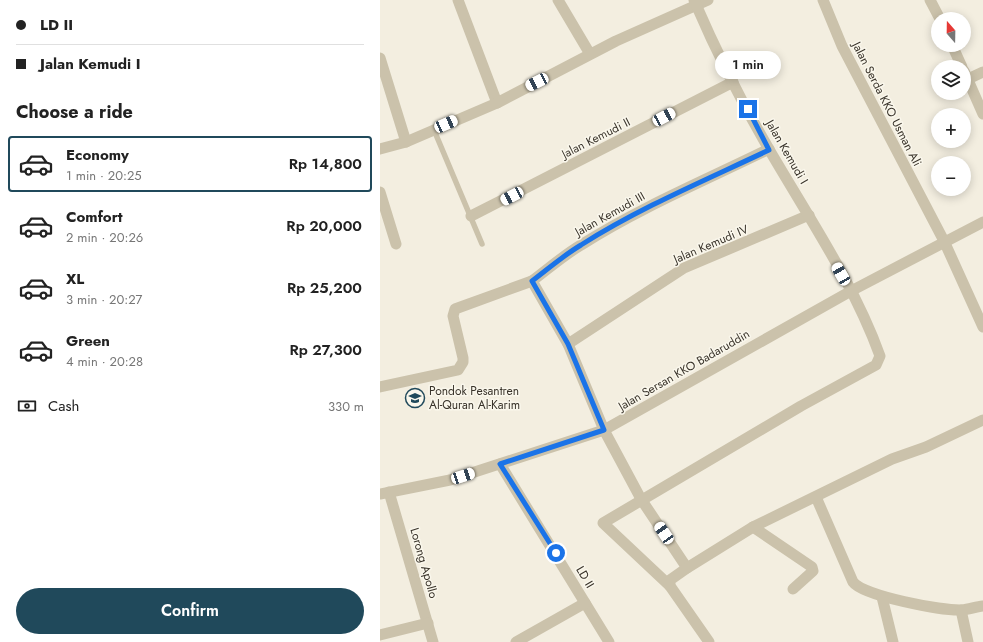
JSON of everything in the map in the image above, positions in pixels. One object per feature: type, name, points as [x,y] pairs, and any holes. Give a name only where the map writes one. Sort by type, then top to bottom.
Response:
[{"type":"street","points":[[458,0],[496,103]]},
{"type":"street","points":[[558,0],[590,54]]},
{"type":"street","points":[[380,149],[406,142],[496,103],[590,54],[696,3],[708,0]]},
{"type":"street","name":"Jalan Serda KKO Usman Ali","points":[[822,0],[842,46],[863,88],[944,241],[983,327]]},
{"type":"street","points":[[933,1],[937,12]]},
{"type":"street","name":"Jalan Kemudi I","points":[[641,499],[879,363],[879,353],[851,291],[809,215],[769,150],[733,82],[696,3]]},
{"type":"street","points":[[380,58],[406,142]]},
{"type":"street","points":[[971,74],[983,72]]},
{"type":"street","name":"Jalan Kemudi II","points":[[471,216],[733,82]]},
{"type":"street","points":[[971,86],[983,114]]},
{"type":"street","name":"Jalan Kemudi III","points":[[380,387],[458,370],[461,366],[463,358],[453,316],[455,309],[532,281],[579,246],[609,228],[648,207],[769,150]]},
{"type":"street","points":[[380,192],[396,244]]},
{"type":"street","name":"Jalan Kemudi IV","points":[[568,344],[684,268],[809,215]]},
{"type":"street","name":"Jalan Sersan KKO Badaruddin","points":[[385,493],[450,480],[604,430],[851,291],[944,241],[983,222]]},
{"type":"street","points":[[532,281],[568,344],[604,430],[641,499],[687,568]]},
{"type":"street","points":[[670,586],[670,580],[687,568],[753,528],[892,459],[926,447],[983,420]]},
{"type":"street","name":"LD II","points":[[500,464],[609,642]]},
{"type":"street","name":"Lorong Apollo","points":[[385,493],[433,642]]},
{"type":"street","points":[[816,497],[855,585],[882,597],[961,610],[983,606]]},
{"type":"street","points":[[641,499],[603,523],[670,586],[709,642]]},
{"type":"street","points":[[753,528],[812,567],[813,570],[793,589]]},
{"type":"street","points":[[882,597],[893,642]]},
{"type":"street","points":[[516,642],[585,603]]},
{"type":"street","points":[[961,610],[968,642]]},
{"type":"street","points":[[380,635],[428,623]]},
{"type":"lane","points":[[434,130],[482,244]]},
{"type":"place","name":"Pondok Pesantren Al-Quran Al-Karim","points":[[415,398]]},
{"type":"route","points":[[556,553],[500,464],[604,430],[585,380],[568,344],[532,281],[579,246],[609,228],[648,207],[769,150],[748,109]]}]
